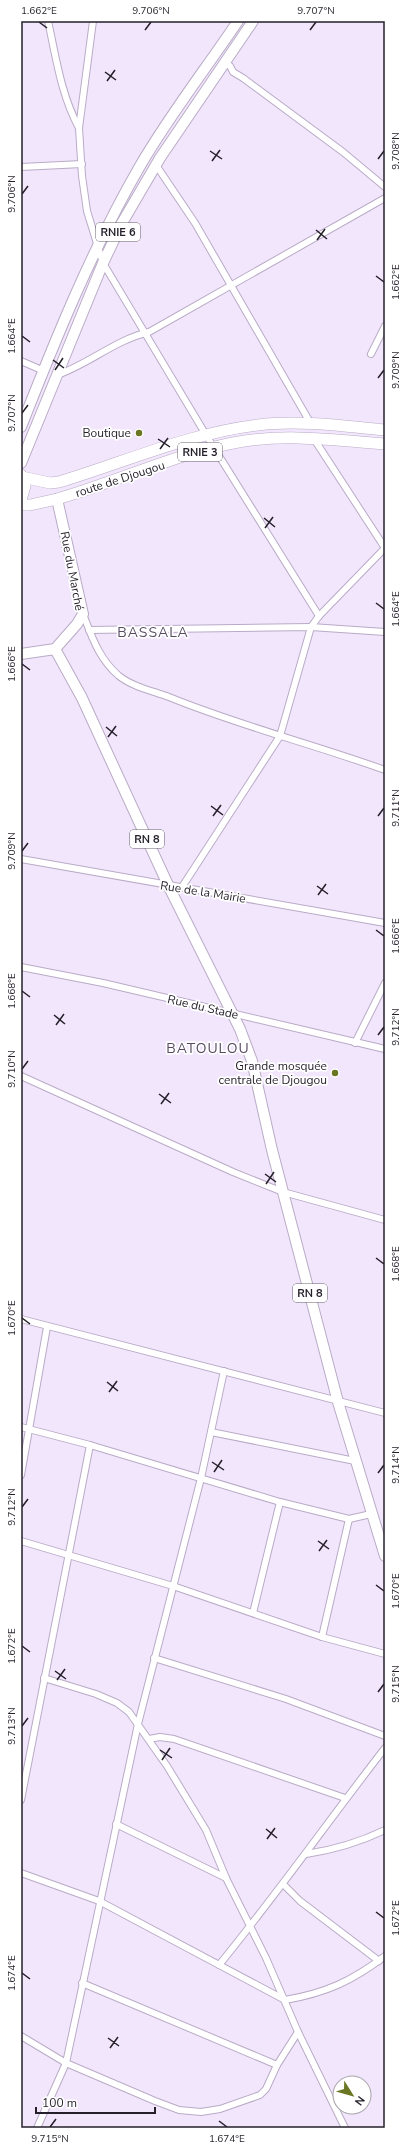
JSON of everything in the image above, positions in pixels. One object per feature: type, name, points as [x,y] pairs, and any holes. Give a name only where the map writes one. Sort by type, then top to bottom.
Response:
[{"type":"highway","name":"RNIE 3","points":[[21,500],[25,486],[22,476],[50,482],[59,482],[206,435],[259,424],[311,424],[385,430]]},
{"type":"highway","name":"route de Djougou","points":[[21,505],[30,505],[57,499],[214,448],[265,439],[314,438],[385,444]]},
{"type":"main road","name":"RNIE 6","points":[[21,428],[69,309],[97,246],[140,166],[171,117],[238,21]]},
{"type":"main road","name":"RNIE 6","points":[[21,463],[103,263],[122,223],[156,165],[253,21]]},
{"type":"main road","name":"Rue du Marché","points":[[55,649],[77,624],[83,614],[57,499]]},
{"type":"main road","points":[[21,654],[55,649]]},
{"type":"main road","name":"RN 8","points":[[55,649],[82,698],[252,1061],[283,1192],[338,1402],[385,1556]]},
{"type":"street","points":[[48,21],[63,89],[71,114],[79,128]]},
{"type":"street","points":[[93,21],[79,128],[87,211],[103,263],[206,435],[318,616]]},
{"type":"street","points":[[224,64],[230,66],[233,72],[343,152],[385,187]]},
{"type":"street","points":[[21,167],[82,164]]},
{"type":"street","points":[[156,165],[195,223],[311,424]]},
{"type":"street","points":[[56,376],[69,371],[126,339],[144,333],[232,287],[385,198]]},
{"type":"street","points":[[371,354],[385,326]]},
{"type":"street","points":[[21,361],[44,371]]},
{"type":"street","points":[[182,887],[280,736],[311,627],[318,616],[385,548],[314,438]]},
{"type":"street","points":[[83,614],[96,648],[106,662],[120,676],[132,683],[208,713],[338,753],[385,770]]},
{"type":"street","points":[[89,630],[311,627],[385,632]]},
{"type":"street","name":"Rue de la Mairie","points":[[21,859],[170,887],[182,887],[385,923]]},
{"type":"street","name":"Rue du Stade","points":[[21,967],[102,983],[385,1049]]},
{"type":"street","points":[[355,1043],[385,983]]},
{"type":"street","points":[[21,1076],[233,1172],[283,1192],[385,1220]]},
{"type":"street","points":[[21,1319],[46,1327],[385,1413]]},
{"type":"street","points":[[21,1475],[46,1327]]},
{"type":"street","points":[[37,2128],[66,2063],[99,1901],[138,1724],[201,1478],[224,1371]]},
{"type":"street","points":[[21,1427],[90,1445],[280,1502],[349,1518],[371,1514]]},
{"type":"street","points":[[211,1432],[355,1461]]},
{"type":"street","points":[[21,1800],[24,1768],[44,1678],[68,1555],[80,1506],[90,1445]]},
{"type":"street","points":[[253,1613],[280,1502]]},
{"type":"street","points":[[322,1637],[349,1518]]},
{"type":"street","points":[[21,1541],[173,1586],[322,1637],[385,1654]]},
{"type":"street","points":[[154,1658],[286,1699],[385,1736]]},
{"type":"street","points":[[44,1678],[96,1694],[117,1703],[129,1712],[149,1739],[206,1830],[226,1878],[345,2128]]},
{"type":"street","points":[[149,1739],[160,1737],[174,1739],[345,1798]]},
{"type":"street","points":[[219,1965],[306,1854],[345,1798],[385,1748]]},
{"type":"street","points":[[116,1824],[226,1878]]},
{"type":"street","points":[[306,1854],[347,1845],[385,1830]]},
{"type":"street","points":[[21,1873],[99,1901],[285,2000],[324,1992],[350,1979],[385,1956]]},
{"type":"street","points":[[283,1884],[300,1901],[379,1961]]},
{"type":"street","points":[[82,1983],[277,2065]]},
{"type":"street","points":[[21,2036],[66,2063],[155,2101],[179,2110],[201,2112],[220,2109],[260,2095],[266,2089],[277,2065],[298,2032]]},
{"type":"place","name":"Boutique","points":[[139,433]]},
{"type":"place","name":"Grande mosquée centrale de Djougou","points":[[335,1073]]},
{"type":"district","name":"BASSALA","points":[[153,632]]},
{"type":"district","name":"BATOULOU","points":[[208,1048]]}]
